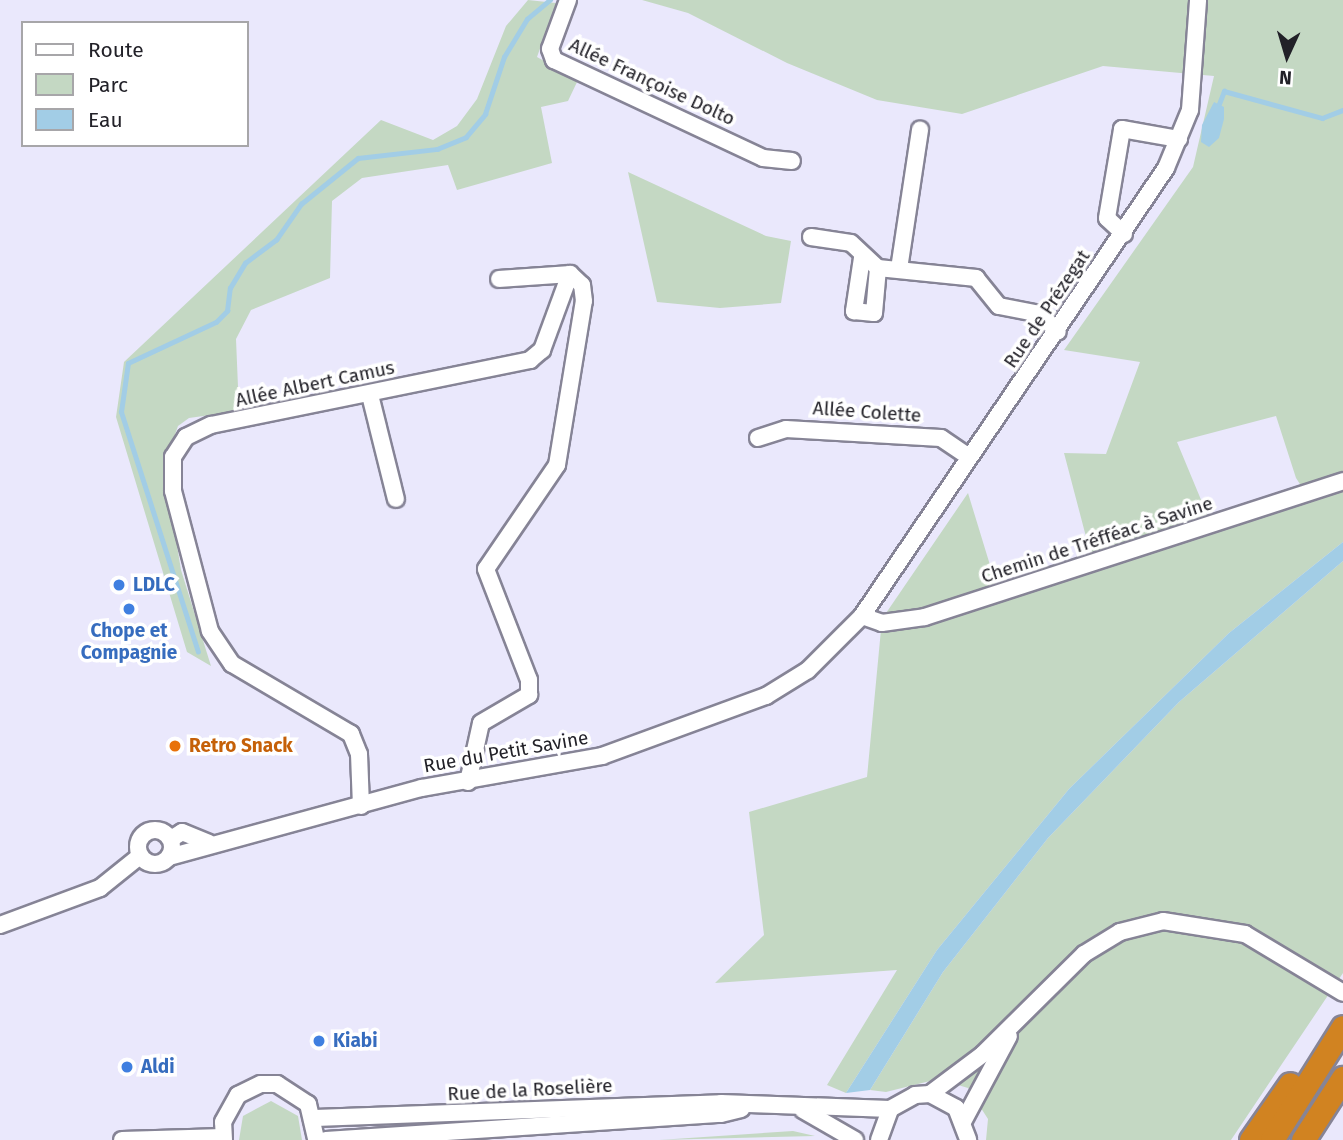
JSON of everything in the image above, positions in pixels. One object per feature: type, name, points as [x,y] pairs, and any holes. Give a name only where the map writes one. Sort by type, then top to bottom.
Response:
[{"type":"highway","points":[[1251,1140],[1302,1067],[1337,1035]]},
{"type":"highway","points":[[1272,1140],[1337,1035]]},
{"type":"highway","points":[[1303,1140],[1343,1078]]},
{"type":"street","name":"Allée Françoise Dolto","points":[[568,0],[550,49],[554,60],[763,158],[792,161]]},
{"type":"street","name":"Rue de Prézegat","points":[[862,615],[969,457],[1059,332],[1124,234],[1179,139],[1197,67],[1198,0]]},
{"type":"street","points":[[1124,234],[1107,218],[1122,129],[1179,139]]},
{"type":"street","points":[[899,269],[919,130]]},
{"type":"street","points":[[811,237],[851,243],[862,258],[878,268],[976,278],[999,306],[1040,314],[1059,332]]},
{"type":"street","points":[[862,258],[854,311],[874,313],[878,268]]},
{"type":"street","points":[[468,782],[481,723],[529,695],[529,680],[486,569],[556,465],[565,440],[571,364],[584,301],[582,285],[570,274],[499,279]]},
{"type":"street","name":"Allée Albert Camus","points":[[361,806],[359,754],[351,734],[232,664],[210,631],[173,491],[178,447],[211,425],[370,395],[537,356],[570,274]]},
{"type":"street","points":[[370,395],[396,499]]},
{"type":"street","name":"Allée Colette","points":[[758,438],[786,429],[941,438],[969,457]]},
{"type":"street","name":"Chemin de Tréfféac à Savine","points":[[862,615],[882,623],[925,617],[1343,481]]},
{"type":"street","name":"Rue du Petit Savine","points":[[140,856],[156,864],[209,843],[235,842],[361,806],[602,756],[766,696],[808,670],[862,615]]},
{"type":"street","name":"Rue du Petit Savine","points":[[140,856],[139,838],[149,831],[161,831],[170,839],[183,832],[209,843]]},
{"type":"street","points":[[169,857],[170,839]]},
{"type":"street","name":"Rue du Petit Savine","points":[[0,925],[100,888],[140,856]]},
{"type":"street","points":[[930,1094],[1017,1022],[1084,954],[1120,932],[1163,921],[1244,934],[1306,968],[1343,993]]},
{"type":"street","points":[[964,1120],[1017,1022]]},
{"type":"street","points":[[122,1140],[223,1138],[229,1107],[261,1084],[293,1089],[315,1118],[316,1140]]},
{"type":"street","points":[[879,1140],[890,1109],[915,1095],[930,1094],[956,1108],[964,1120],[968,1140]]},
{"type":"street","name":"Rue de la Roselière","points":[[315,1118],[722,1103],[801,1109],[890,1109]]},
{"type":"street","name":"Rue de la Roselière","points":[[326,1140],[721,1115],[747,1107]]},
{"type":"street","name":"Rue de la Roselière","points":[[801,1109],[855,1140]]},
{"type":"green space","points":[[528,0],[556,3],[537,57],[578,80],[568,101],[541,107],[552,163],[457,190],[448,165],[362,178],[332,201],[330,278],[251,310],[236,339],[239,411],[189,418],[178,426],[164,466],[181,570],[211,666],[187,652],[116,417],[124,362],[381,120],[433,140],[457,126],[477,99],[506,26]]},
{"type":"green space","points":[[642,0],[1343,0],[1343,542],[1229,633],[1069,789],[937,950],[846,1093],[827,1085],[897,970],[715,983],[764,935],[749,812],[867,777],[882,619],[968,493],[1001,601],[1095,571],[1064,453],[1106,454],[1140,362],[1064,350],[1193,167],[1214,76],[1103,66],[962,114],[877,100],[787,63],[688,13]],"holes":[[[1276,416],[1296,478],[1309,498],[1214,531],[1177,442]]]},
{"type":"green space","points":[[628,172],[766,236],[791,241],[781,303],[720,308],[657,302]]},
{"type":"green space","points":[[1343,561],[1343,973],[1231,1140],[986,1140],[988,1119],[968,1088],[938,1079],[886,1092],[870,1090],[943,972],[1048,838],[1179,702]]},
{"type":"green space","points":[[271,1101],[298,1116],[302,1140],[239,1140],[243,1116]]},
{"type":"green space","points":[[793,1131],[815,1136],[659,1140]]},
{"type":"water","points":[[1214,102],[1224,107],[1224,119],[1219,138],[1209,147],[1201,142],[1202,125]]},
{"type":"water","points":[[1343,542],[1343,561],[1179,702],[1048,838],[943,972],[870,1090],[846,1093],[937,950],[1069,789],[1229,633]]},
{"type":"waterway","points":[[198,652],[121,412],[128,363],[216,322],[227,311],[230,288],[245,263],[276,240],[301,204],[358,158],[437,149],[466,137],[485,114],[504,57],[527,19],[550,0]]},
{"type":"waterway","points":[[1219,104],[1224,91],[1322,118],[1343,110]]},
{"type":"place","name":"LDLC","points":[[119,585]]},
{"type":"place","name":"Chope et Compagnie","points":[[129,609]]},
{"type":"place","name":"Retro Snack","points":[[175,746]]},
{"type":"place","name":"Kiabi","points":[[319,1041]]},
{"type":"place","name":"Aldi","points":[[127,1067]]}]
